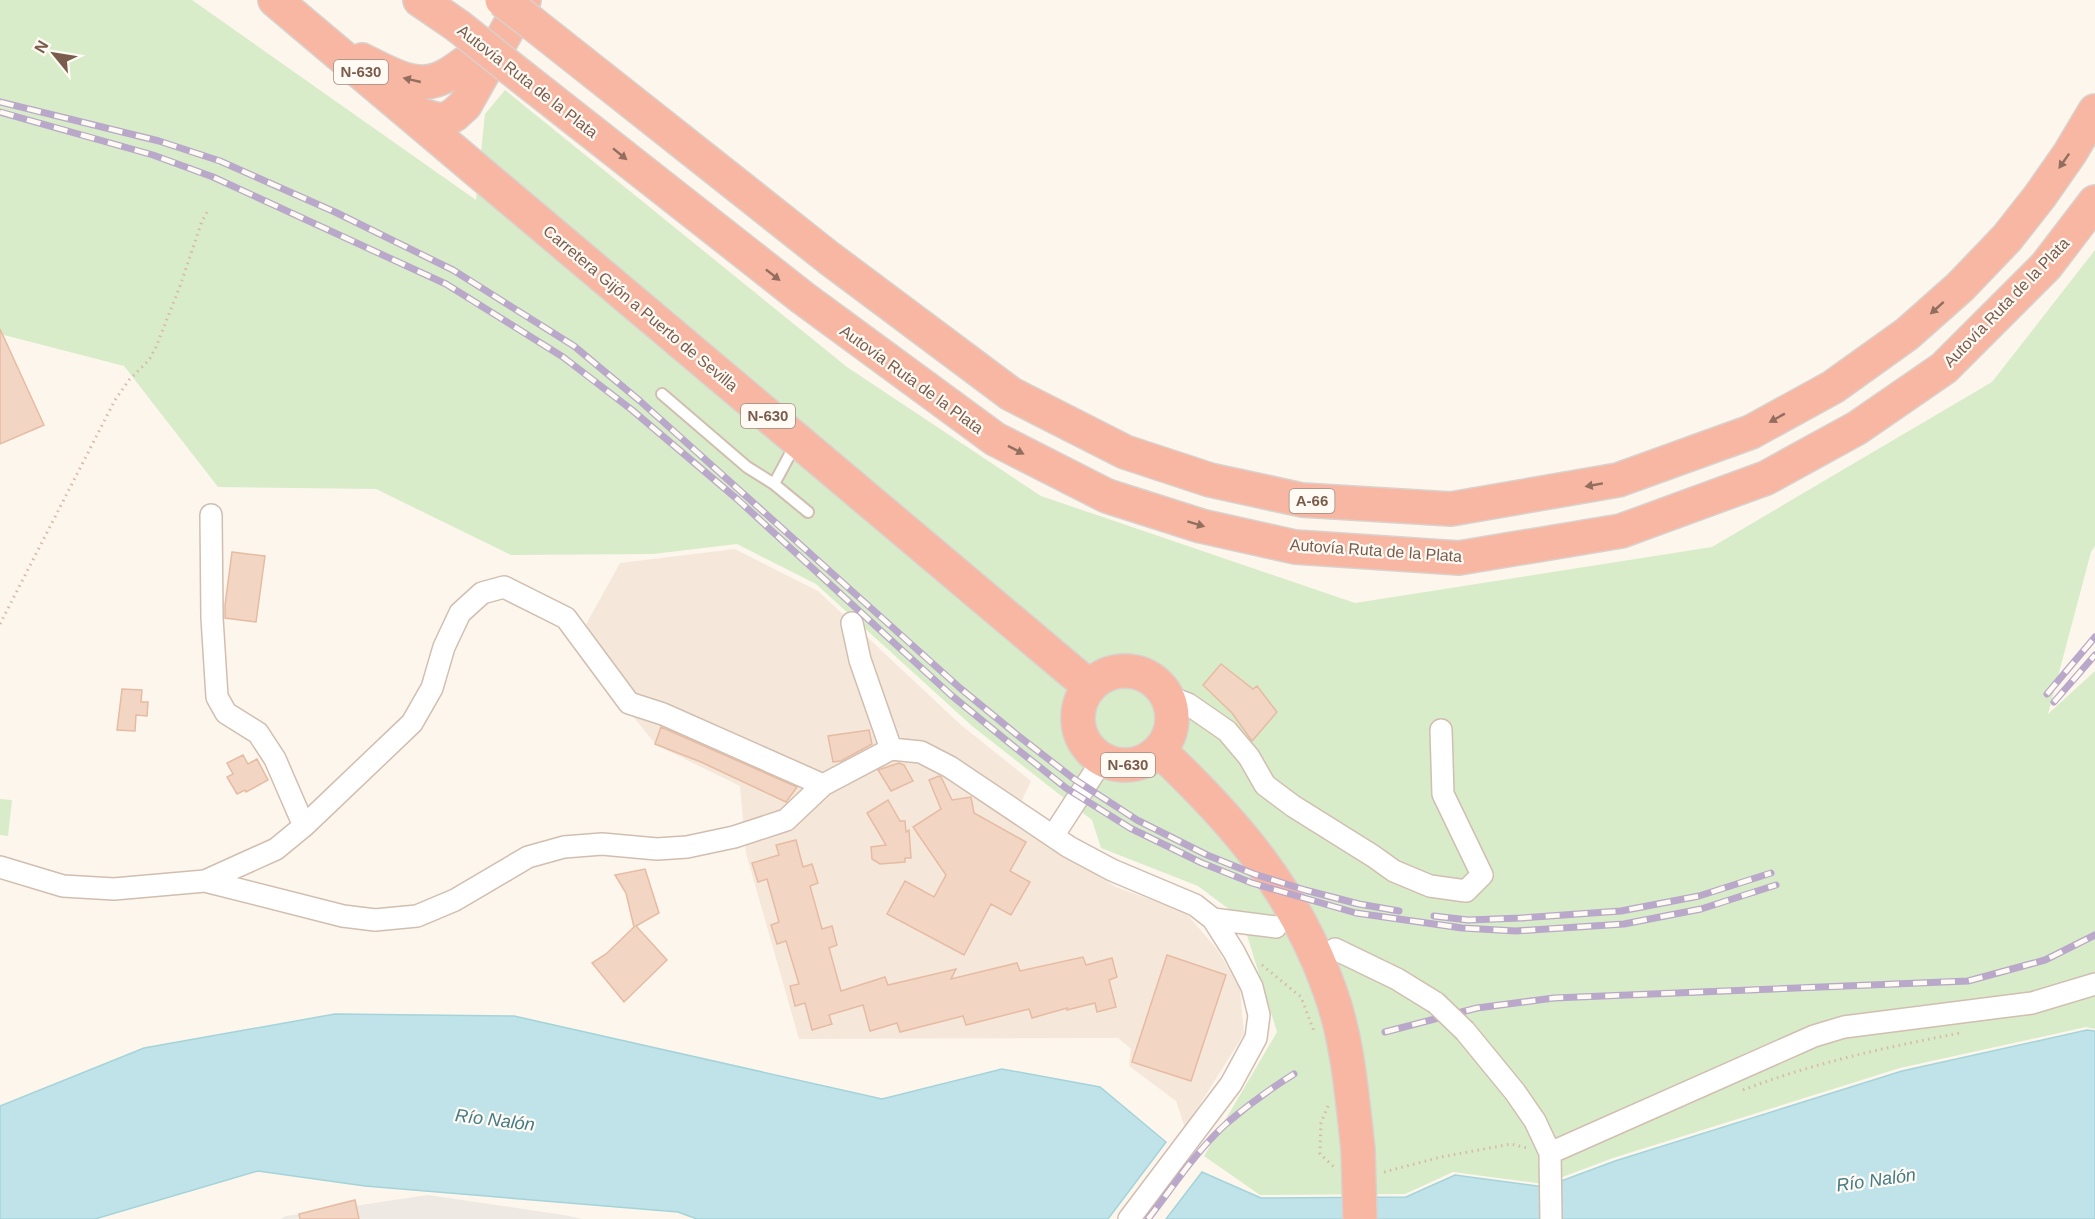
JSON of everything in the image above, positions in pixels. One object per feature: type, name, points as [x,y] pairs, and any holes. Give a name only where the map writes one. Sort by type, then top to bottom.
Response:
[{"type":"highway","name":"N-630","points":[[275,0],[407,110],[451,123]]},
{"type":"highway","name":"Autovía Ruta de la Plata","points":[[420,0],[458,26],[803,298],[995,439],[1107,496],[1201,526],[1295,547],[1459,558],[1621,531],[1766,478],[1857,428],[1944,368],[2046,266],[2095,202]]},
{"type":"highway","points":[[451,123],[447,104],[465,63],[501,0]]},
{"type":"highway","name":"A-66","points":[[501,0],[534,7],[829,258],[1011,394],[1125,452],[1210,480],[1302,500],[1451,509],[1618,480],[1751,432],[1833,387],[1908,334],[1960,287],[2007,238],[2040,196],[2070,153],[2095,111]]},
{"type":"highway","points":[[451,123],[534,7]]},
{"type":"highway","points":[[326,43],[379,69],[417,81],[426,82],[443,77],[465,63]]},
{"type":"highway","points":[[451,123],[467,131],[472,150],[498,188]]},
{"type":"highway","name":"Carretera Gijón a Puerto de Sevilla","points":[[451,123],[498,188],[1090,687]]},
{"type":"highway","points":[[1090,687],[1104,676],[1113,673],[1122,671],[1140,673],[1155,682],[1167,696]]},
{"type":"highway","name":"N-630","points":[[1090,687],[1078,708],[1078,732],[1091,752],[1113,765],[1138,764],[1160,750],[1170,734],[1172,715],[1167,696]]},
{"type":"highway","name":"N-630","points":[[1160,750],[1206,795],[1256,853],[1305,929],[1334,1003],[1348,1064],[1358,1149],[1360,1219]]},
{"type":"street","points":[[211,515],[212,618],[217,697],[226,713],[258,733],[275,759],[304,826]]},
{"type":"street","points":[[0,867],[63,886],[114,889],[205,881],[276,849],[304,826],[412,723],[432,688],[444,647],[460,613],[482,593],[504,587],[566,618],[629,703],[663,714],[823,785]]},
{"type":"street","points":[[852,622],[860,660],[891,749]]},
{"type":"street","points":[[1167,696],[1188,704],[1227,731],[1249,757],[1265,785],[1293,806],[1394,871],[1430,886],[1466,891],[1482,875],[1443,794],[1441,730]]},
{"type":"street","points":[[205,881],[343,916],[375,920],[417,916],[455,900],[528,857],[564,847],[602,844],[667,849],[734,837],[786,820],[823,785],[891,749],[921,752],[950,767],[1053,836],[1112,870],[1195,905],[1213,919],[1252,987],[1259,1016],[1256,1038],[1231,1084],[1129,1219]]},
{"type":"street","points":[[1053,836],[1102,759]]},
{"type":"street","points":[[1213,919],[1276,927]]},
{"type":"street","points":[[1335,949],[1397,979],[1436,1003],[1465,1031],[1515,1092],[1535,1121],[1550,1163],[1551,1219]]},
{"type":"street","points":[[1550,1163],[1814,1036],[1844,1027],[2032,1003],[2095,984]]},
{"type":"lane","points":[[662,394],[747,467],[774,484],[808,512]]},
{"type":"lane","points":[[774,484],[798,440]]},
{"type":"path","points":[[0,624],[115,400],[129,380],[149,360],[180,286],[202,221],[209,209]]},
{"type":"path","points":[[1733,1094],[1777,1077],[1900,1045],[1966,1032]]},
{"type":"shaded area","points":[[735,549],[818,591],[961,725],[1031,781],[1012,821],[1116,887],[1185,912],[1217,949],[1240,989],[1244,1034],[1185,1128],[1176,1101],[1129,1066],[1131,1049],[1118,1038],[799,1039],[746,853],[740,786],[656,745],[616,695],[578,639],[620,563]]},
{"type":"shaded area","points":[[428,1195],[583,1219],[280,1219],[286,1216]]},
{"type":"green space","points":[[0,0],[192,0],[476,200],[485,114],[505,90],[847,367],[1041,496],[1355,603],[1712,547],[1992,382],[2095,250],[2095,546],[2091,552],[2048,714],[2095,671],[2095,1029],[2086,1027],[1900,1068],[1613,1158],[1544,1184],[1453,1172],[1405,1194],[1260,1195],[1204,1156],[1277,1032],[1242,919],[1198,886],[1101,848],[1092,820],[972,726],[816,584],[737,544],[653,554],[511,555],[376,489],[218,487],[124,366],[0,334]]},
{"type":"green space","points":[[0,799],[12,800],[8,836],[0,835]]},
{"type":"water","name":"Río Nalón","points":[[335,1014],[514,1016],[882,1099],[1002,1069],[1100,1087],[1166,1142],[1108,1219],[697,1219],[678,1212],[365,1186],[258,1171],[95,1219],[0,1219],[0,1106],[144,1048]]},
{"type":"water","name":"Río Nalón","points":[[2087,1030],[2095,1031],[2095,1219],[1166,1219],[1202,1172],[1261,1198],[1406,1197],[1455,1175],[1545,1187],[1615,1161],[1902,1071]]},
{"type":"building","points":[[0,329],[44,425],[0,444]]},
{"type":"building","points":[[232,552],[265,556],[256,622],[225,618]]},
{"type":"building","points":[[1221,664],[1253,689],[1257,686],[1277,712],[1252,741],[1232,713],[1203,685]]},
{"type":"building","points":[[122,689],[142,690],[141,702],[148,702],[147,716],[136,715],[135,731],[117,730]]},
{"type":"building","points":[[661,727],[797,787],[786,802],[701,762],[655,744]]},
{"type":"building","points":[[869,730],[872,744],[841,761],[833,762],[828,736]]},
{"type":"building","points":[[243,755],[248,764],[257,759],[268,780],[246,792],[245,790],[237,794],[227,777],[233,774],[227,763]]},
{"type":"building","points":[[899,763],[904,765],[913,781],[891,791],[878,770]]},
{"type":"building","points":[[939,776],[952,800],[971,797],[974,813],[1026,842],[1010,871],[1030,882],[1011,915],[991,904],[964,955],[887,914],[905,881],[934,897],[946,875],[913,827],[941,809],[929,780]]},
{"type":"building","points":[[888,800],[900,821],[905,821],[906,832],[909,830],[911,858],[905,858],[905,862],[880,864],[872,859],[871,847],[886,845],[867,813]]},
{"type":"building","points":[[796,840],[803,867],[812,864],[818,883],[810,886],[822,929],[832,926],[837,945],[829,948],[841,991],[885,977],[888,985],[956,969],[951,979],[1017,963],[1020,971],[1083,957],[1086,965],[1112,958],[1117,977],[1109,980],[1116,1007],[1097,1012],[1095,1003],[1032,1018],[1029,1009],[966,1025],[963,1016],[900,1032],[897,1023],[870,1031],[863,1005],[829,1015],[832,1024],[812,1030],[805,1003],[795,1006],[790,986],[799,984],[786,941],[777,944],[771,925],[779,922],[767,879],[758,882],[752,863],[779,855],[776,845]]},
{"type":"building","points":[[645,869],[659,913],[636,926],[667,960],[624,1002],[592,963],[606,954],[634,927],[626,893],[615,875]]},
{"type":"building","points":[[1167,955],[1226,975],[1191,1081],[1132,1062]]},
{"type":"building","points":[[355,1200],[359,1219],[300,1219],[299,1214]]},
{"type":"railway","points":[[0,102],[159,141],[220,161],[335,212],[453,270],[574,346],[640,401],[960,688],[1074,779],[1137,820],[1207,855],[1254,874],[1305,890],[1359,904],[1399,911]]},
{"type":"railway","points":[[0,112],[153,155],[213,177],[446,284],[563,357],[632,410],[737,499],[951,695],[1066,788],[1130,828],[1202,863],[1252,883],[1356,913],[1462,928],[1516,931],[1624,924],[1701,909],[1776,885]]},
{"type":"railway","points":[[2047,694],[2095,637]]},
{"type":"railway","points":[[2054,702],[2095,655]]},
{"type":"railway","points":[[1434,916],[1468,920],[1621,911],[1699,896],[1771,873]]},
{"type":"railway","points":[[1385,1032],[1477,1008],[1554,998],[1968,981],[2045,960],[2095,935]]},
{"type":"railway","points":[[1148,1219],[1195,1157],[1227,1123],[1294,1074]]}]
